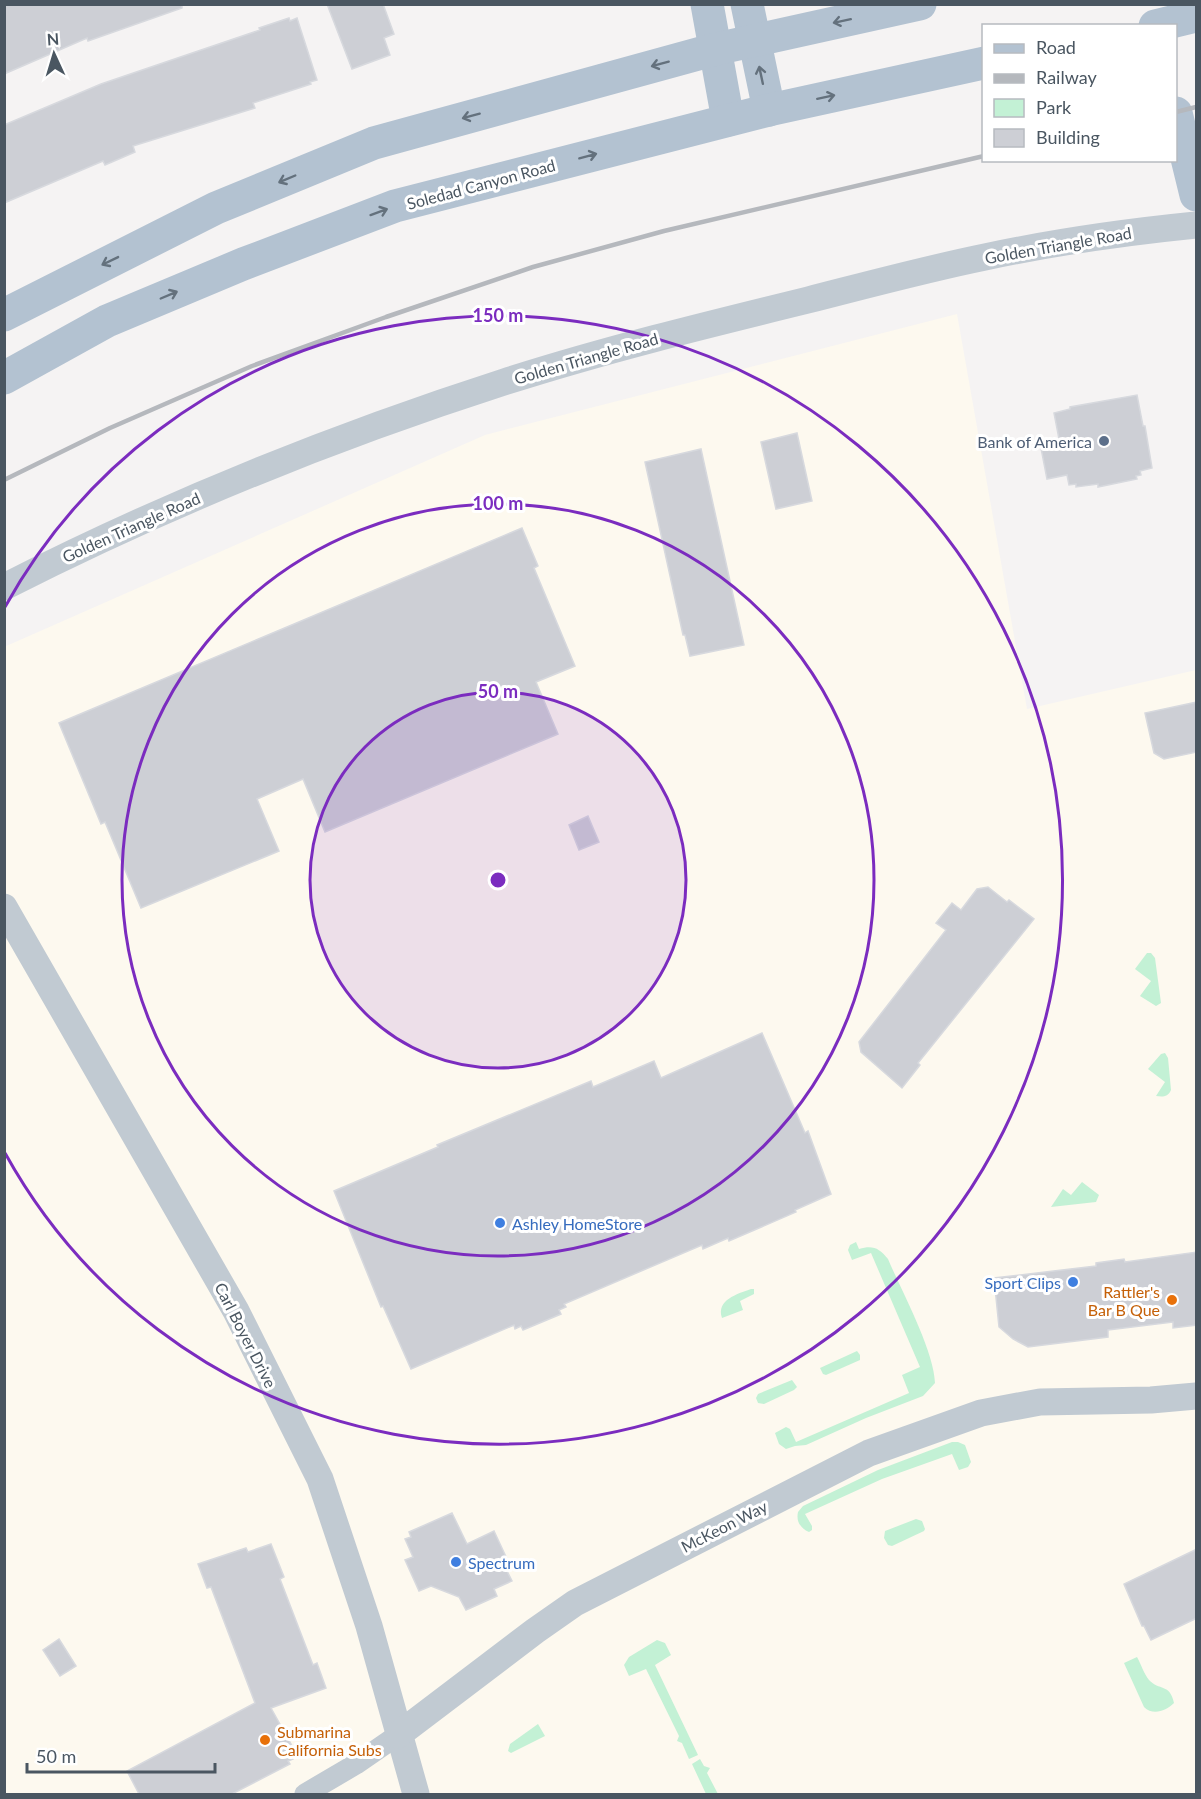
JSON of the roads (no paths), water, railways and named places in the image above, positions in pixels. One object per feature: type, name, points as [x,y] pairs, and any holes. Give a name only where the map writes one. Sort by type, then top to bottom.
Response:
[{"type":"main road","points":[[707,4],[728,120]]},
{"type":"main road","points":[[747,4],[769,110]]},
{"type":"main road","points":[[1148,4],[1153,24]]},
{"type":"main road","points":[[4,315],[216,208],[374,143],[716,49],[904,5]]},
{"type":"main road","points":[[1163,24],[1197,16]]},
{"type":"main road","name":"Soledad Canyon Road","points":[[4,378],[107,321],[243,264],[395,206],[769,110],[982,63]]},
{"type":"main road","points":[[1177,117],[1197,195]]},
{"type":"main road","points":[[4,355],[107,321]]},
{"type":"street","name":"Golden Triangle Road","points":[[4,587],[167,509],[278,463],[391,420],[515,379],[662,336],[983,257],[1107,235],[1197,225]]},
{"type":"street","name":"Carl Boyer Drive","points":[[4,906],[236,1311],[320,1479],[369,1626],[416,1794]]},
{"type":"street","name":"McKeon Way","points":[[305,1794],[356,1764],[398,1735],[535,1630],[575,1604],[869,1453],[981,1413],[1005,1407],[1040,1402],[1151,1401],[1197,1396]]},
{"type":"railway","points":[[1177,112],[1196,107]]},
{"type":"railway","points":[[4,480],[110,428],[252,366],[533,267],[664,231],[982,156]]},
{"type":"place","name":"Bank of America","points":[[1104,441]]},
{"type":"place","name":"Ashley HomeStore","points":[[500,1223]]},
{"type":"place","name":"Sport Clips","points":[[1073,1282]]},
{"type":"place","name":"Rattler's Bar B Que","points":[[1172,1300]]},
{"type":"place","name":"Spectrum","points":[[456,1562]]},
{"type":"place","name":"Submarina California Subs","points":[[265,1740]]}]
